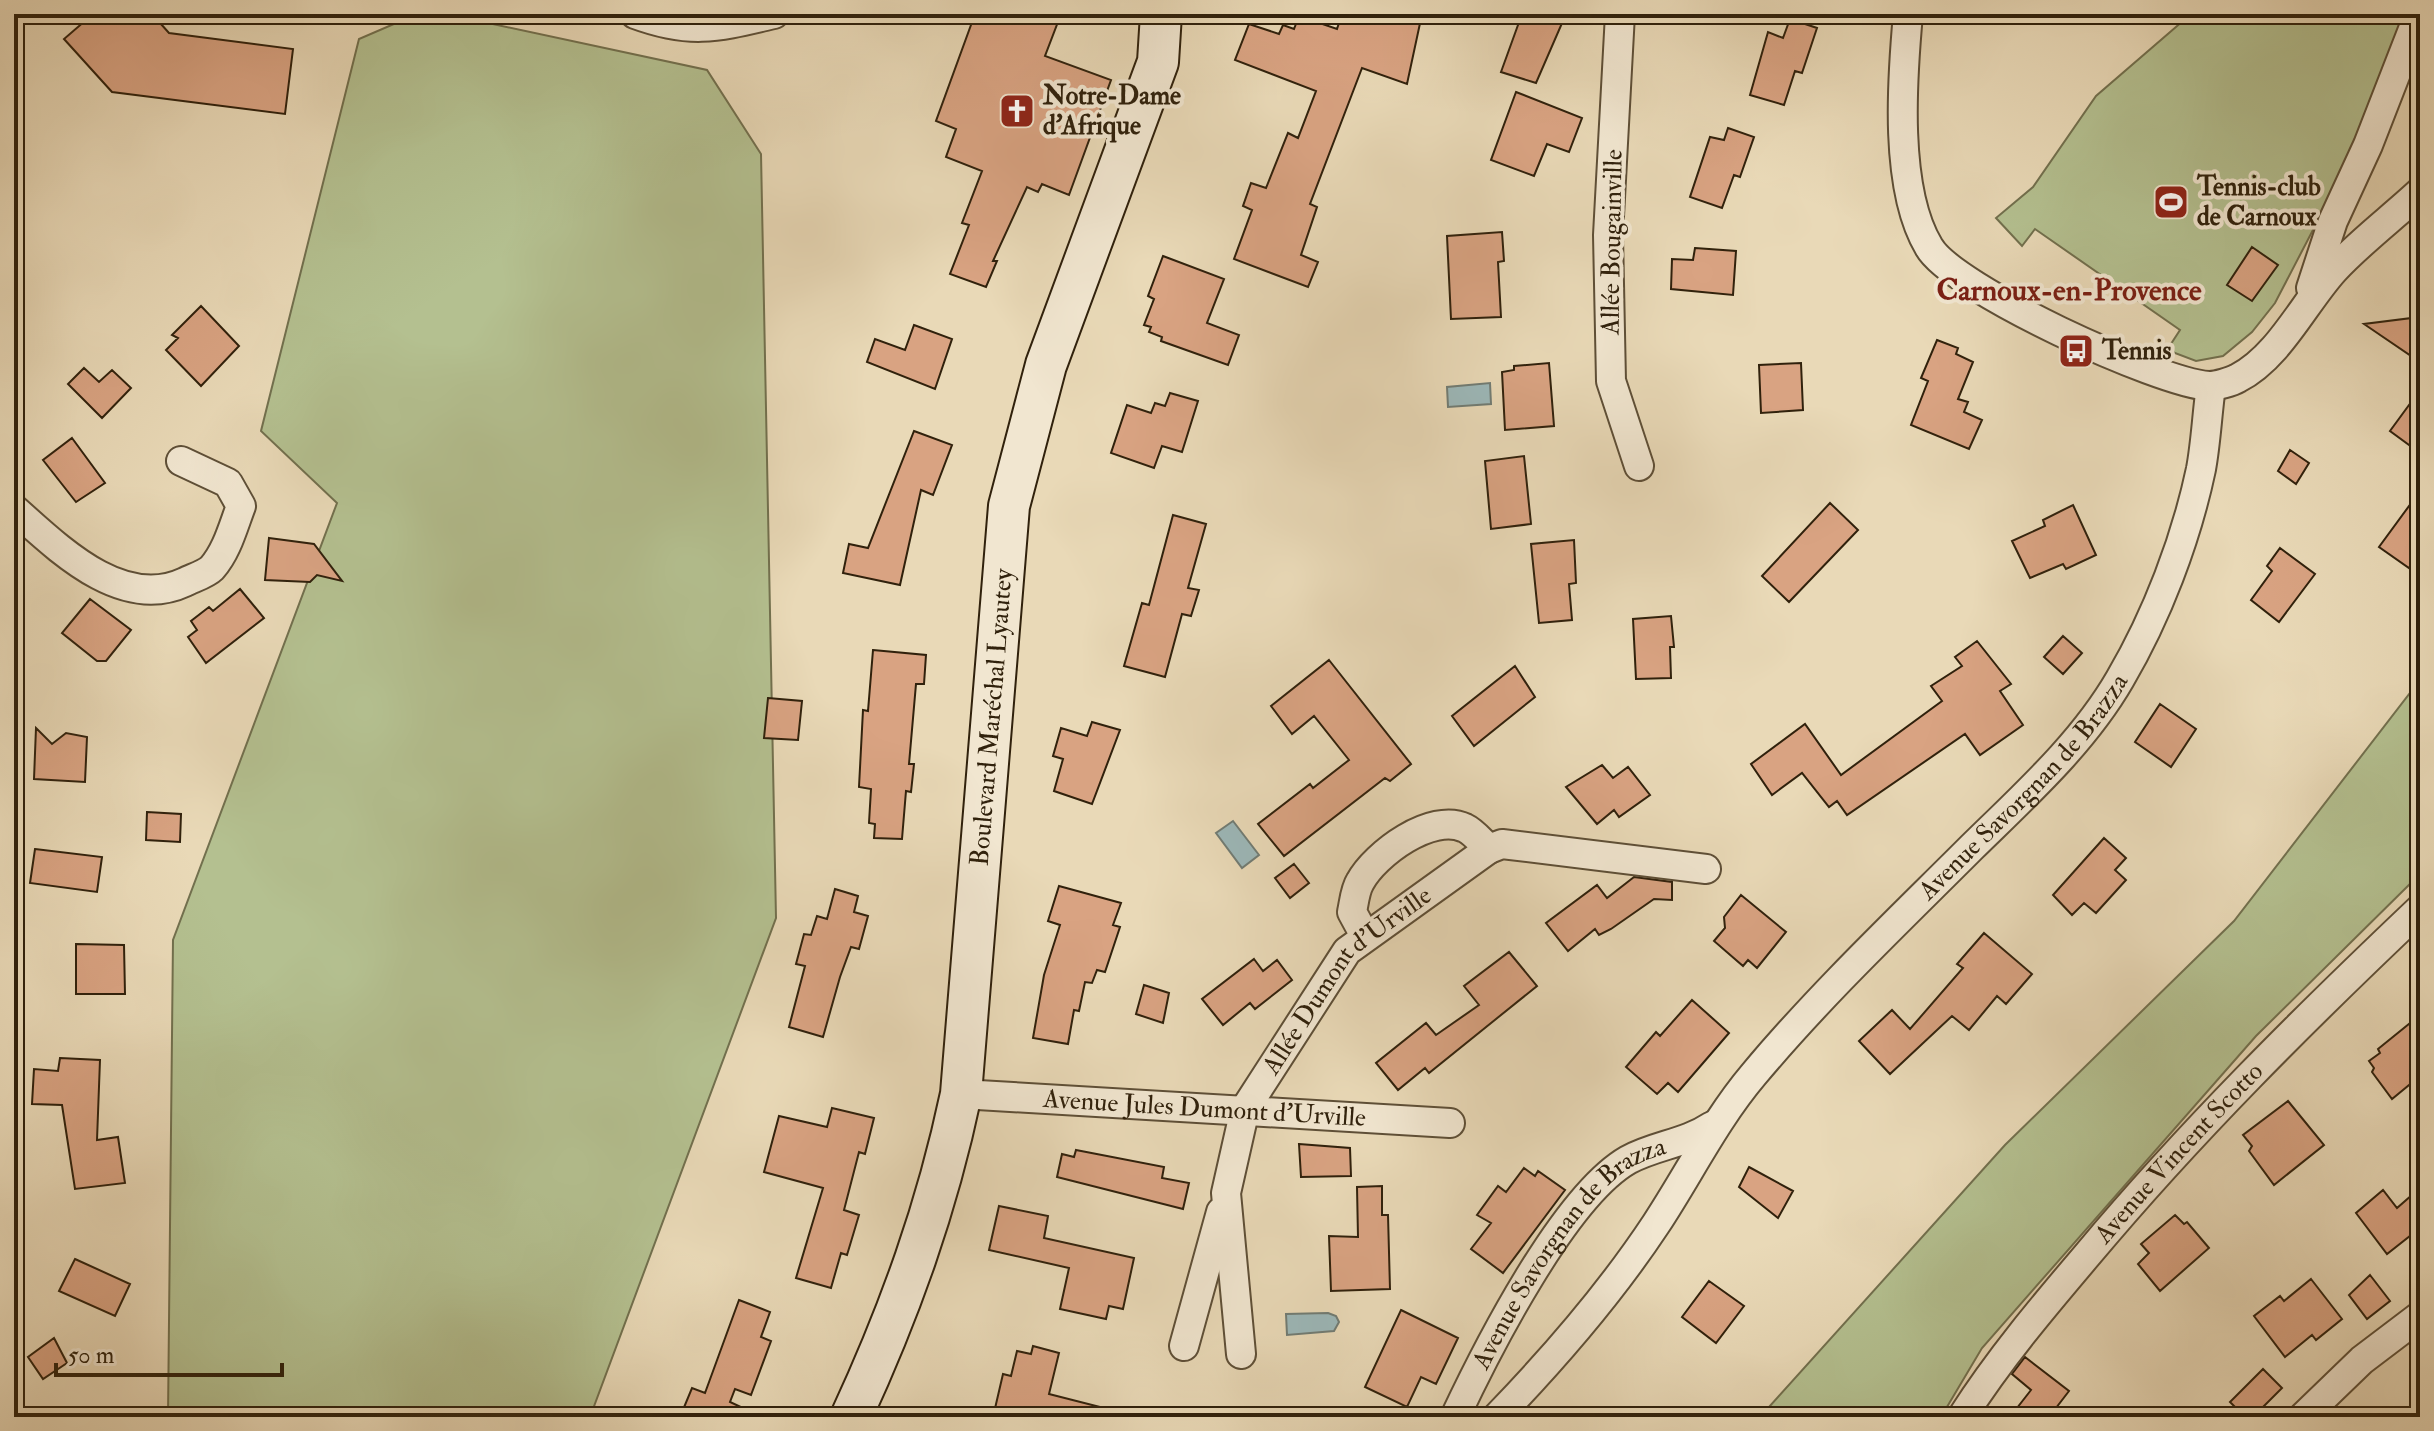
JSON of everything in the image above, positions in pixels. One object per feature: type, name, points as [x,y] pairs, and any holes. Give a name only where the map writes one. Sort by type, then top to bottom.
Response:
[{"type":"main road","name":"Boulevard Maréchal Lyautey","points":[[851,1417],[914,1268],[943,1180],[961,1094],[1009,506],[1046,365],[1158,62],[1160,16]]},
{"type":"street","points":[[635,14],[688,28],[709,29],[774,14]]},
{"type":"street","name":"Allée Bougainville","points":[[1620,14],[1608,235],[1611,381],[1639,466]]},
{"type":"street","points":[[1908,14],[1904,66],[1909,183],[1913,211],[1929,247],[1941,262],[1962,279],[2063,331],[2174,378],[2211,386],[2238,378],[2268,354],[2335,269],[2420,192]]},
{"type":"street","points":[[2304,307],[2333,221],[2368,145],[2419,14]]},
{"type":"street","name":"Avenue Savorgnan de Brazza","points":[[1497,1417],[1555,1358],[1612,1287],[1657,1223],[1716,1123],[1752,1076],[1812,1008],[2047,773],[2087,727],[2120,680],[2144,633],[2178,547],[2201,469],[2211,386]]},
{"type":"street","points":[[14,509],[94,573],[133,588],[174,587],[211,570],[230,538],[241,506],[228,483],[181,461]]},
{"type":"street","points":[[1365,936],[1352,912],[1359,882],[1385,852],[1419,830],[1449,825],[1465,828],[1489,849],[1516,844],[1706,869]]},
{"type":"street","name":"Allée Dumont d'Urville","points":[[1241,1354],[1226,1193],[1245,1109],[1347,951],[1489,849]]},
{"type":"street","name":"Avenue Vincent Scotto","points":[[1962,1417],[1999,1360],[2121,1215],[2273,1048],[2420,909]]},
{"type":"street","name":"Avenue Jules Dumont d'Urville","points":[[961,1094],[1450,1123]]},
{"type":"street","name":"Avenue Savorgnan de Brazza","points":[[1455,1417],[1488,1348],[1524,1288],[1574,1213],[1600,1183],[1629,1160],[1692,1140],[1716,1123]]},
{"type":"street","points":[[1184,1346],[1226,1193]]},
{"type":"street","points":[[2303,1417],[2362,1360],[2420,1316]]},
{"type":"green space","points":[[417,14],[446,14],[707,70],[761,154],[776,918],[590,1417],[168,1417],[173,940],[337,503],[261,431],[359,39]]},
{"type":"green space","name":"Tennis-club de Carnoux","points":[[2191,14],[2407,14],[2354,151],[2275,303],[2252,332],[2223,356],[2196,361],[2167,350],[2180,330],[2035,229],[2022,246],[1996,218],[2033,187],[2096,96]]},
{"type":"green space","points":[[2420,680],[2420,874],[2256,1036],[1982,1348],[1941,1417],[1760,1417],[2005,1145],[2234,921]]},
{"type":"water","points":[[1490,383],[1491,404],[1448,407],[1447,387]]},
{"type":"water","points":[[1233,821],[1259,855],[1242,868],[1216,833]]},
{"type":"water","points":[[1328,1313],[1336,1316],[1339,1322],[1334,1331],[1287,1335],[1286,1314]]},
{"type":"building","points":[[93,14],[152,14],[169,33],[293,49],[285,114],[112,92],[64,39]]},
{"type":"building","name":"Notre-Dame d'Afrique","points":[[975,14],[1061,14],[1045,56],[1111,80],[1069,195],[1042,184],[1038,192],[1027,187],[993,261],[997,261],[986,287],[950,274],[969,225],[962,223],[982,171],[946,157],[956,129],[936,121]]},
{"type":"building","points":[[1342,14],[1422,14],[1407,84],[1362,68],[1310,204],[1317,207],[1301,255],[1318,262],[1308,287],[1234,259],[1252,210],[1243,206],[1251,183],[1266,188],[1288,133],[1298,138],[1316,91],[1235,60],[1249,24],[1279,34],[1283,25],[1294,29],[1299,16],[1337,29]]},
{"type":"building","points":[[1522,14],[1566,14],[1536,83],[1501,72]]},
{"type":"building","points":[[1790,19],[1817,28],[1802,73],[1795,71],[1784,105],[1750,95],[1768,32],[1783,38]]},
{"type":"building","points":[[1516,92],[1582,118],[1569,152],[1547,144],[1534,176],[1491,160]]},
{"type":"building","points":[[1728,128],[1754,137],[1740,177],[1734,175],[1722,208],[1690,197],[1710,137],[1724,140]]},
{"type":"building","points":[[1502,232],[1504,261],[1498,262],[1501,317],[1451,319],[1447,236]]},
{"type":"building","points":[[2252,247],[2278,265],[2252,301],[2227,285]]},
{"type":"building","points":[[1695,248],[1736,251],[1733,295],[1671,289],[1672,259],[1693,260]]},
{"type":"building","points":[[1163,256],[1224,279],[1207,323],[1239,335],[1228,365],[1161,341],[1162,337],[1149,332],[1151,327],[1144,325],[1154,299],[1148,296]]},
{"type":"building","points":[[201,306],[239,346],[201,386],[166,350],[178,338],[172,335]]},
{"type":"building","points":[[2420,317],[2420,362],[2364,324]]},
{"type":"building","points":[[914,325],[952,339],[935,389],[867,362],[875,339],[905,350]]},
{"type":"building","points":[[1937,340],[1958,348],[1956,354],[1973,362],[1958,399],[1968,402],[1964,412],[1982,420],[1969,449],[1911,425],[1928,381],[1921,378]]},
{"type":"building","points":[[1549,363],[1554,426],[1505,430],[1502,372],[1514,370],[1514,366]]},
{"type":"building","points":[[1801,363],[1803,410],[1761,413],[1759,365]]},
{"type":"building","points":[[84,368],[99,382],[112,370],[131,388],[102,418],[68,384]]},
{"type":"building","points":[[2420,390],[2420,453],[2390,431]]},
{"type":"building","points":[[1170,393],[1198,401],[1182,452],[1162,446],[1154,468],[1111,453],[1127,405],[1151,413],[1155,403],[1165,406]]},
{"type":"building","points":[[914,431],[952,445],[933,495],[921,490],[900,585],[843,573],[849,544],[868,548]]},
{"type":"building","points":[[72,438],[105,483],[76,502],[43,460]]},
{"type":"building","points":[[2290,450],[2309,463],[2296,484],[2278,471]]},
{"type":"building","points":[[1524,456],[1531,524],[1491,529],[1485,461]]},
{"type":"building","points":[[2420,491],[2420,553],[2409,568],[2379,547]]},
{"type":"building","points":[[1830,503],[1858,530],[1789,602],[1762,576]]},
{"type":"building","points":[[2073,505],[2096,555],[2066,569],[2063,564],[2030,578],[2012,541],[2045,526],[2043,520]]},
{"type":"building","points":[[1173,515],[1206,524],[1188,588],[1199,590],[1191,616],[1182,614],[1165,677],[1124,666],[1142,603],[1149,605]]},
{"type":"building","points":[[269,538],[314,544],[342,581],[317,575],[310,582],[265,580]]},
{"type":"building","points":[[1574,540],[1576,583],[1569,584],[1572,620],[1539,623],[1531,544]]},
{"type":"building","points":[[2280,548],[2315,574],[2279,622],[2251,600],[2272,571],[2267,566]]},
{"type":"building","points":[[240,589],[264,618],[206,663],[188,637],[197,630],[191,621],[209,607],[213,611]]},
{"type":"building","points":[[90,599],[131,630],[106,661],[97,661],[62,633]]},
{"type":"building","points":[[1671,616],[1674,647],[1670,647],[1671,678],[1636,679],[1633,619]]},
{"type":"building","points":[[2063,636],[2082,653],[2063,674],[2044,657]]},
{"type":"building","points":[[1977,641],[2011,684],[2000,691],[2023,725],[1980,755],[1965,734],[1847,815],[1837,801],[1829,807],[1802,773],[1772,795],[1751,764],[1805,724],[1841,775],[1942,701],[1931,686],[1962,666],[1955,657]]},
{"type":"building","points":[[873,650],[926,655],[924,684],[916,684],[909,764],[914,764],[911,792],[906,791],[902,839],[874,838],[875,824],[869,823],[871,789],[859,787],[863,710],[868,711]]},
{"type":"building","points":[[1329,660],[1411,764],[1390,781],[1385,778],[1284,856],[1258,824],[1310,784],[1313,788],[1349,760],[1314,716],[1292,734],[1271,706]]},
{"type":"building","points":[[1515,666],[1535,697],[1474,746],[1452,716]]},
{"type":"building","points":[[768,698],[802,701],[798,740],[764,738]]},
{"type":"building","points":[[2160,704],[2196,729],[2171,767],[2135,742]]},
{"type":"building","points":[[1092,722],[1120,730],[1092,804],[1054,791],[1063,759],[1053,756],[1061,728],[1087,736]]},
{"type":"building","points":[[36,728],[52,744],[66,733],[87,737],[85,782],[34,779]]},
{"type":"building","points":[[1602,765],[1613,778],[1628,767],[1650,795],[1619,817],[1614,810],[1597,824],[1566,787]]},
{"type":"building","points":[[147,812],[181,814],[180,842],[146,840]]},
{"type":"building","points":[[2104,838],[2126,858],[2115,870],[2126,880],[2096,913],[2084,903],[2072,915],[2053,895]]},
{"type":"building","points":[[35,849],[102,857],[97,892],[30,883]]},
{"type":"building","points":[[1294,864],[1309,883],[1290,898],[1275,878]]},
{"type":"building","points":[[1634,877],[1672,882],[1672,900],[1654,899],[1611,929],[1599,935],[1595,929],[1568,951],[1546,923],[1597,885],[1607,898]]},
{"type":"building","points":[[1059,886],[1121,903],[1113,925],[1120,927],[1105,972],[1097,970],[1092,983],[1085,982],[1079,1011],[1074,1010],[1068,1044],[1033,1038],[1044,975],[1060,925],[1048,921]]},
{"type":"building","points":[[835,889],[858,896],[854,912],[868,916],[859,949],[851,947],[823,1037],[789,1027],[805,966],[796,964],[804,934],[811,935],[817,916],[827,919]]},
{"type":"building","points":[[1741,895],[1786,932],[1757,968],[1748,960],[1743,966],[1714,941],[1725,928],[1724,917]]},
{"type":"building","points":[[1984,933],[2032,974],[2006,1004],[1997,996],[1969,1030],[1952,1016],[1890,1074],[1859,1041],[1892,1010],[1910,1029],[1963,968],[1957,964]]},
{"type":"building","points":[[76,944],[124,945],[125,994],[76,994]]},
{"type":"building","points":[[1509,952],[1537,986],[1429,1073],[1425,1068],[1398,1090],[1376,1063],[1426,1023],[1436,1035],[1479,1005],[1464,986]]},
{"type":"building","points":[[1254,959],[1263,971],[1277,960],[1292,980],[1255,1009],[1250,1003],[1223,1025],[1202,999]]},
{"type":"building","points":[[1144,985],[1169,993],[1163,1023],[1136,1014]]},
{"type":"building","points":[[1692,1000],[1729,1033],[1678,1092],[1668,1083],[1657,1094],[1626,1067],[1656,1032],[1660,1036]]},
{"type":"building","points":[[2420,1015],[2420,1076],[2392,1099],[2372,1072],[2374,1068],[2369,1061],[2380,1053],[2378,1049]]},
{"type":"building","points":[[60,1058],[100,1060],[97,1140],[118,1137],[125,1183],[75,1189],[62,1105],[32,1104],[34,1069],[58,1071]]},
{"type":"building","points":[[2288,1101],[2324,1145],[2274,1185],[2249,1151],[2252,1146],[2243,1135]]},
{"type":"building","points":[[832,1108],[874,1118],[865,1154],[859,1152],[844,1210],[859,1215],[847,1255],[841,1253],[831,1288],[796,1278],[823,1188],[764,1172],[779,1116],[827,1127]]},
{"type":"building","points":[[1299,1144],[1350,1148],[1351,1176],[1301,1177]]},
{"type":"building","points":[[1076,1150],[1164,1167],[1162,1178],[1189,1183],[1183,1209],[1057,1177],[1062,1154],[1074,1157]]},
{"type":"building","points":[[1749,1167],[1793,1191],[1778,1218],[1739,1187]]},
{"type":"building","points":[[1524,1168],[1535,1176],[1538,1171],[1565,1190],[1503,1273],[1471,1249],[1491,1223],[1477,1215],[1498,1186],[1506,1192]]},
{"type":"building","points":[[1382,1186],[1382,1215],[1388,1215],[1390,1289],[1331,1291],[1329,1236],[1358,1237],[1357,1187]]},
{"type":"building","points":[[2420,1188],[2420,1228],[2387,1254],[2356,1213],[2383,1190],[2397,1208]]},
{"type":"building","points":[[999,1206],[1048,1216],[1044,1238],[1134,1258],[1123,1309],[1109,1306],[1106,1319],[1060,1309],[1069,1268],[989,1250]]},
{"type":"building","points":[[2175,1215],[2184,1224],[2187,1222],[2209,1248],[2160,1291],[2138,1264],[2149,1253],[2141,1244]]},
{"type":"building","points":[[75,1259],[130,1284],[115,1316],[59,1291]]},
{"type":"building","points":[[2370,1275],[2390,1301],[2367,1319],[2349,1295]]},
{"type":"building","points":[[2311,1279],[2342,1319],[2316,1340],[2312,1335],[2285,1357],[2254,1316],[2280,1296],[2284,1301]]},
{"type":"building","points":[[1709,1281],[1744,1306],[1716,1343],[1682,1317]]},
{"type":"building","points":[[739,1300],[770,1312],[761,1337],[771,1341],[751,1395],[735,1389],[730,1402],[762,1417],[680,1417],[692,1388],[705,1393]]},
{"type":"building","points":[[1401,1310],[1458,1338],[1436,1384],[1421,1377],[1407,1407],[1365,1387]]},
{"type":"building","points":[[54,1338],[67,1363],[43,1379],[28,1357]]},
{"type":"building","points":[[1033,1346],[1059,1353],[1049,1394],[1104,1408],[1103,1417],[993,1417],[1003,1374],[1011,1376],[1017,1351],[1031,1354]]},
{"type":"building","points":[[2025,1357],[2069,1391],[2049,1417],[2010,1417],[2031,1390],[2012,1374]]},
{"type":"building","points":[[2263,1369],[2282,1388],[2253,1417],[2245,1417],[2230,1402]]},
{"type":"place","name":"Notre-Dame d'Afrique","points":[[1017,111]]},
{"type":"place","name":"Tennis-club de Carnoux","points":[[2171,202]]},
{"type":"place","name":"Tennis","points":[[2076,351]]},
{"type":"district","name":"Carnoux-en-Provence","points":[[2069,290]]}]
